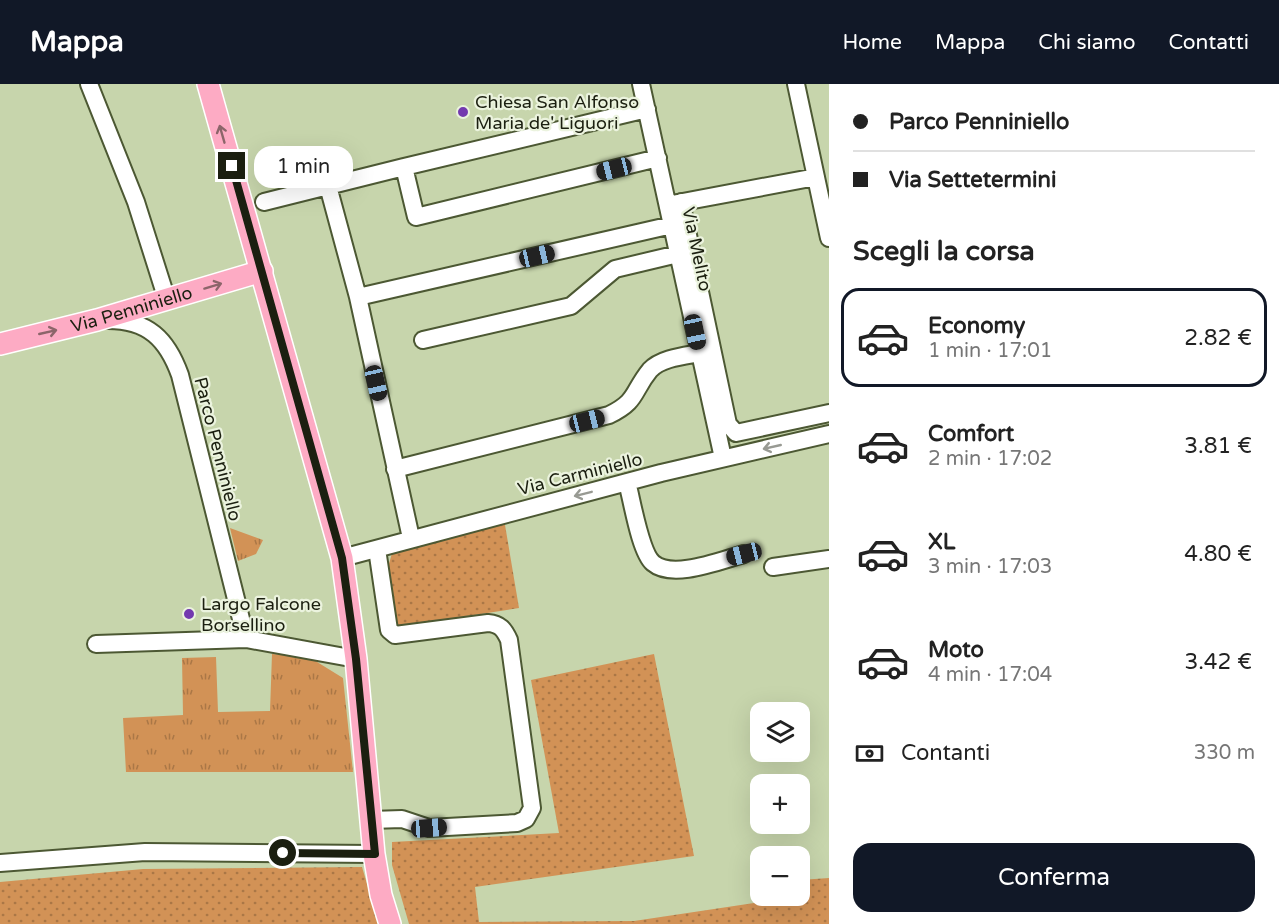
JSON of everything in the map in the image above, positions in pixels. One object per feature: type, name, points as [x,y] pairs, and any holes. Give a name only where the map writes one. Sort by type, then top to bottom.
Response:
[{"type":"main road","points":[[208,84],[342,558],[356,659],[375,854],[381,895],[390,924]]},
{"type":"main road","name":"Via Penniniello","points":[[0,344],[97,320],[262,271]]},
{"type":"street","points":[[89,84],[136,202],[167,300]]},
{"type":"street","name":"Via Melito","points":[[641,84],[658,158],[675,204],[672,225],[723,458]]},
{"type":"street","points":[[796,84],[829,238]]},
{"type":"street","points":[[264,202],[647,110]]},
{"type":"street","points":[[404,167],[416,217],[658,158]]},
{"type":"street","points":[[816,177],[675,204],[728,424],[736,433],[829,413]]},
{"type":"street","points":[[328,186],[358,297],[411,538]]},
{"type":"street","points":[[358,297],[672,225]]},
{"type":"street","points":[[423,340],[571,306],[615,270],[678,254]]},
{"type":"street","name":"Parco Penniniello","points":[[97,320],[129,321],[145,327],[172,353],[180,375],[246,639]]},
{"type":"street","points":[[395,469],[609,415],[627,406],[652,369],[673,358],[700,353]]},
{"type":"street","name":"Via Carminiello","points":[[342,558],[627,482],[829,435]]},
{"type":"street","points":[[627,482],[646,551],[653,563],[672,570],[744,554]]},
{"type":"street","points":[[371,820],[402,819],[416,826],[429,828],[517,823],[526,819],[532,808],[509,640],[505,630],[497,624],[488,623],[395,635],[389,630],[376,549]]},
{"type":"street","points":[[773,567],[829,559]]},
{"type":"street","points":[[96,644],[246,639],[356,659]]},
{"type":"street","points":[[0,863],[145,852],[375,854]]},
{"type":"green space","points":[[504,519],[519,608],[397,627],[388,567],[393,550]]},
{"type":"green space","points":[[230,528],[263,540],[256,554],[238,561]]},
{"type":"green space","points":[[272,654],[309,657],[343,678],[353,772],[126,772],[123,718],[183,715],[182,658],[216,657],[218,712],[270,711]]},
{"type":"green space","points":[[654,654],[694,856],[475,887],[479,922],[634,921],[750,904],[750,906],[810,906],[810,879],[829,878],[829,924],[409,924],[392,865],[392,842],[559,833],[531,680]]},
{"type":"green space","points":[[362,867],[379,924],[0,924],[0,882],[143,869]]},
{"type":"place","name":"Chiesa San Alfonso Maria de' Liguori","points":[[463,112]]},
{"type":"place","name":"Largo Falcone Borsellino","points":[[189,614]]},
{"type":"route","points":[[232,166],[342,558],[356,659],[375,854],[283,853]]}]
